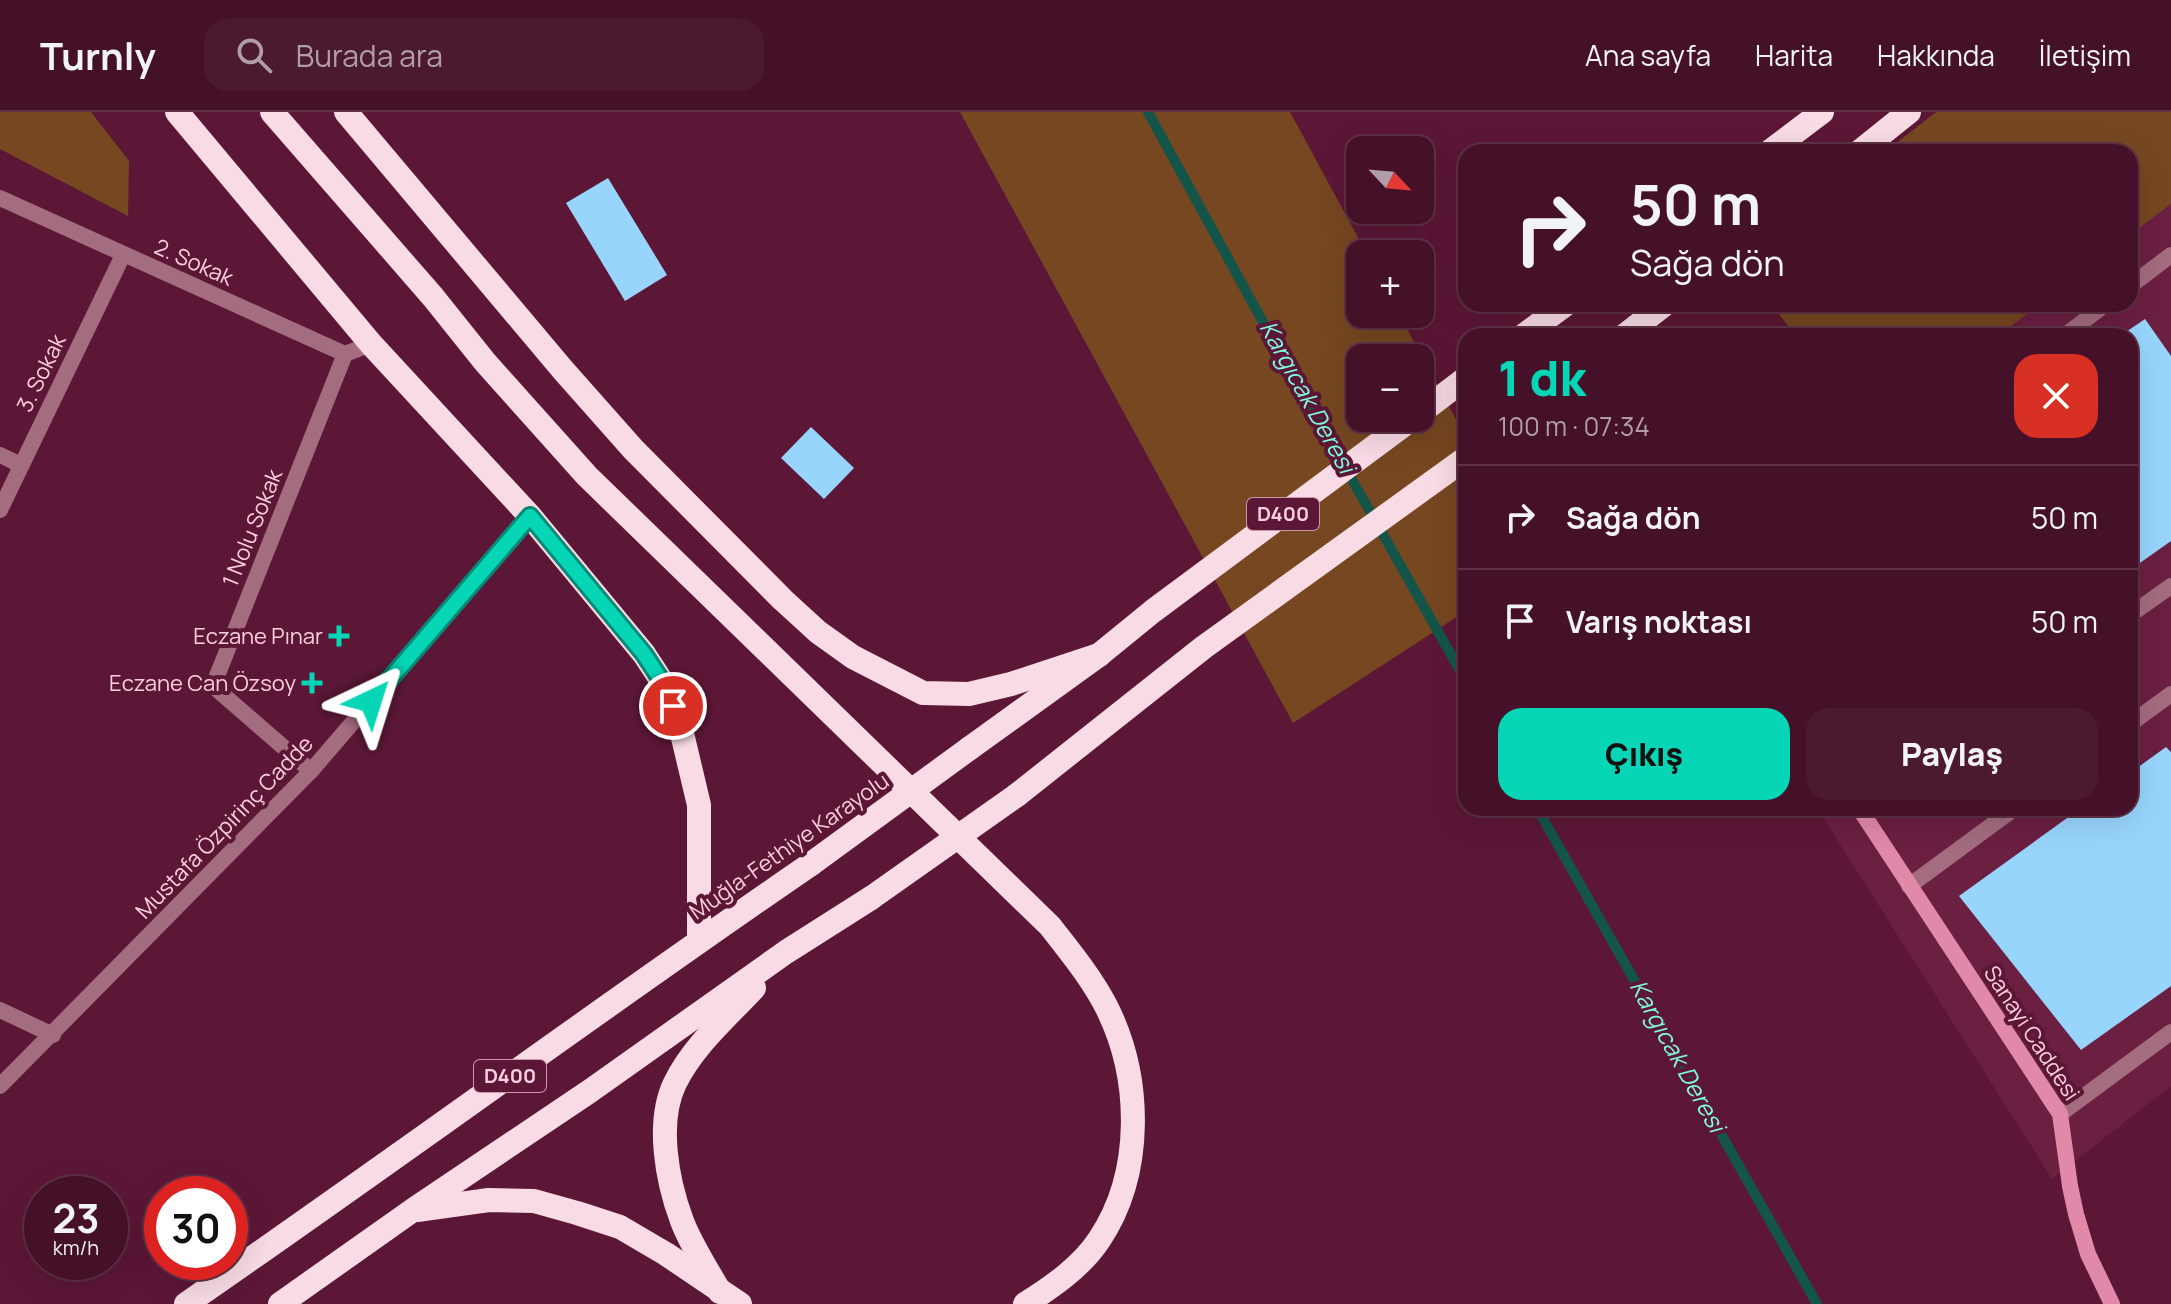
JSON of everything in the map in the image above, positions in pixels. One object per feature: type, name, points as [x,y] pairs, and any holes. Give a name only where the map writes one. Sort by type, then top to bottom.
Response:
[{"type":"highway","points":[[177,112],[371,344],[530,516],[644,654],[665,686],[680,725],[699,805],[699,941]]},
{"type":"highway","points":[[272,112],[433,297],[485,362],[587,476],[1050,926],[1084,968],[1106,1006],[1123,1046],[1132,1091],[1128,1169],[1116,1207],[1098,1241],[1069,1273],[1025,1304]]},
{"type":"highway","points":[[346,112],[633,449],[818,632],[853,657],[923,693],[969,694],[1011,684],[1099,655]]},
{"type":"highway","points":[[1780,144],[1822,112]]},
{"type":"highway","points":[[1869,144],[1909,112]]},
{"type":"highway","points":[[1534,328],[1555,312]]},
{"type":"highway","points":[[1634,328],[1655,312]]},
{"type":"highway","points":[[1434,402],[1458,384]]},
{"type":"highway","name":"Muğla-Fethiye Karayolu","points":[[186,1304],[811,864],[1099,655],[1153,611],[1394,432]]},
{"type":"highway","name":"D400","points":[[280,1304],[1017,795],[1204,647],[1458,464]]},
{"type":"highway","points":[[730,1298],[682,1224],[671,1186],[666,1149],[667,1108],[675,1082],[697,1050],[786,952]]},
{"type":"highway","points":[[413,1210],[489,1200],[534,1201],[620,1227],[730,1298]]},
{"type":"street","name":"2. Sokak","points":[[0,198],[345,354]]},
{"type":"street","name":"3. Sokak","points":[[0,510],[123,255]]},
{"type":"street","points":[[2138,280],[2171,255]]},
{"type":"street","points":[[2074,328],[2096,312]]},
{"type":"street","points":[[345,354],[371,344]]},
{"type":"street","name":"1 Nolu Sokak","points":[[311,771],[213,686],[345,354]]},
{"type":"street","points":[[0,455],[21,465]]},
{"type":"street","name":"Mustafa Özpirinç Cadde","points":[[0,1086],[311,771],[530,516]]},
{"type":"street","points":[[2138,609],[2171,586]]},
{"type":"street","points":[[2138,718],[2171,694]]},
{"type":"street","name":"Sanayi Caddesi","points":[[1866,816],[2060,1114],[2076,1214],[2088,1254],[2112,1304]]},
{"type":"street","points":[[1909,886],[2004,816]]},
{"type":"street","points":[[0,1010],[53,1035]]},
{"type":"street","points":[[2060,1114],[2171,1032]]},
{"type":"shaded area","points":[[0,112],[91,112],[129,161],[128,216],[0,149]]},
{"type":"shaded area","points":[[960,112],[1290,112],[1346,215],[1346,224],[1351,224],[1359,240],[1346,240],[1346,328],[1407,328],[1415,344],[1346,344],[1346,432],[1434,432],[1434,379],[1458,423],[1458,616],[1293,723]]},
{"type":"shaded area","points":[[1936,112],[2171,112],[2171,204],[2138,229],[2138,144],[1895,144]]},
{"type":"shaded area","points":[[2171,204],[2171,1086],[2052,1179],[1822,816],[2138,816],[2138,328],[2008,328],[2030,312],[2138,312],[2138,229]]},
{"type":"shaded area","points":[[1777,312],[2030,312],[2008,328],[1790,328]]},
{"type":"building","points":[[608,178],[667,275],[625,301],[566,203]]},
{"type":"building","points":[[2145,319],[2171,356],[2171,541],[2138,564],[2138,328],[2132,328]]},
{"type":"building","points":[[811,427],[854,468],[824,499],[781,458]]},
{"type":"building","points":[[2166,747],[2171,752],[2171,986],[2081,1050],[1959,896],[2070,816],[2138,816],[2138,767]]},
{"type":"waterway","name":"Kargıcak Deresi","points":[[1148,112],[1458,667]]},
{"type":"waterway","name":"Kargıcak Deresi","points":[[1542,816],[1817,1304]]},
{"type":"place","name":"Eczane Pınar","points":[[339,636]]},
{"type":"place","name":"Eczane Can Özsoy","points":[[312,683]]},
{"type":"route","points":[[371,701],[530,516],[644,654],[665,686],[673,706]]}]
